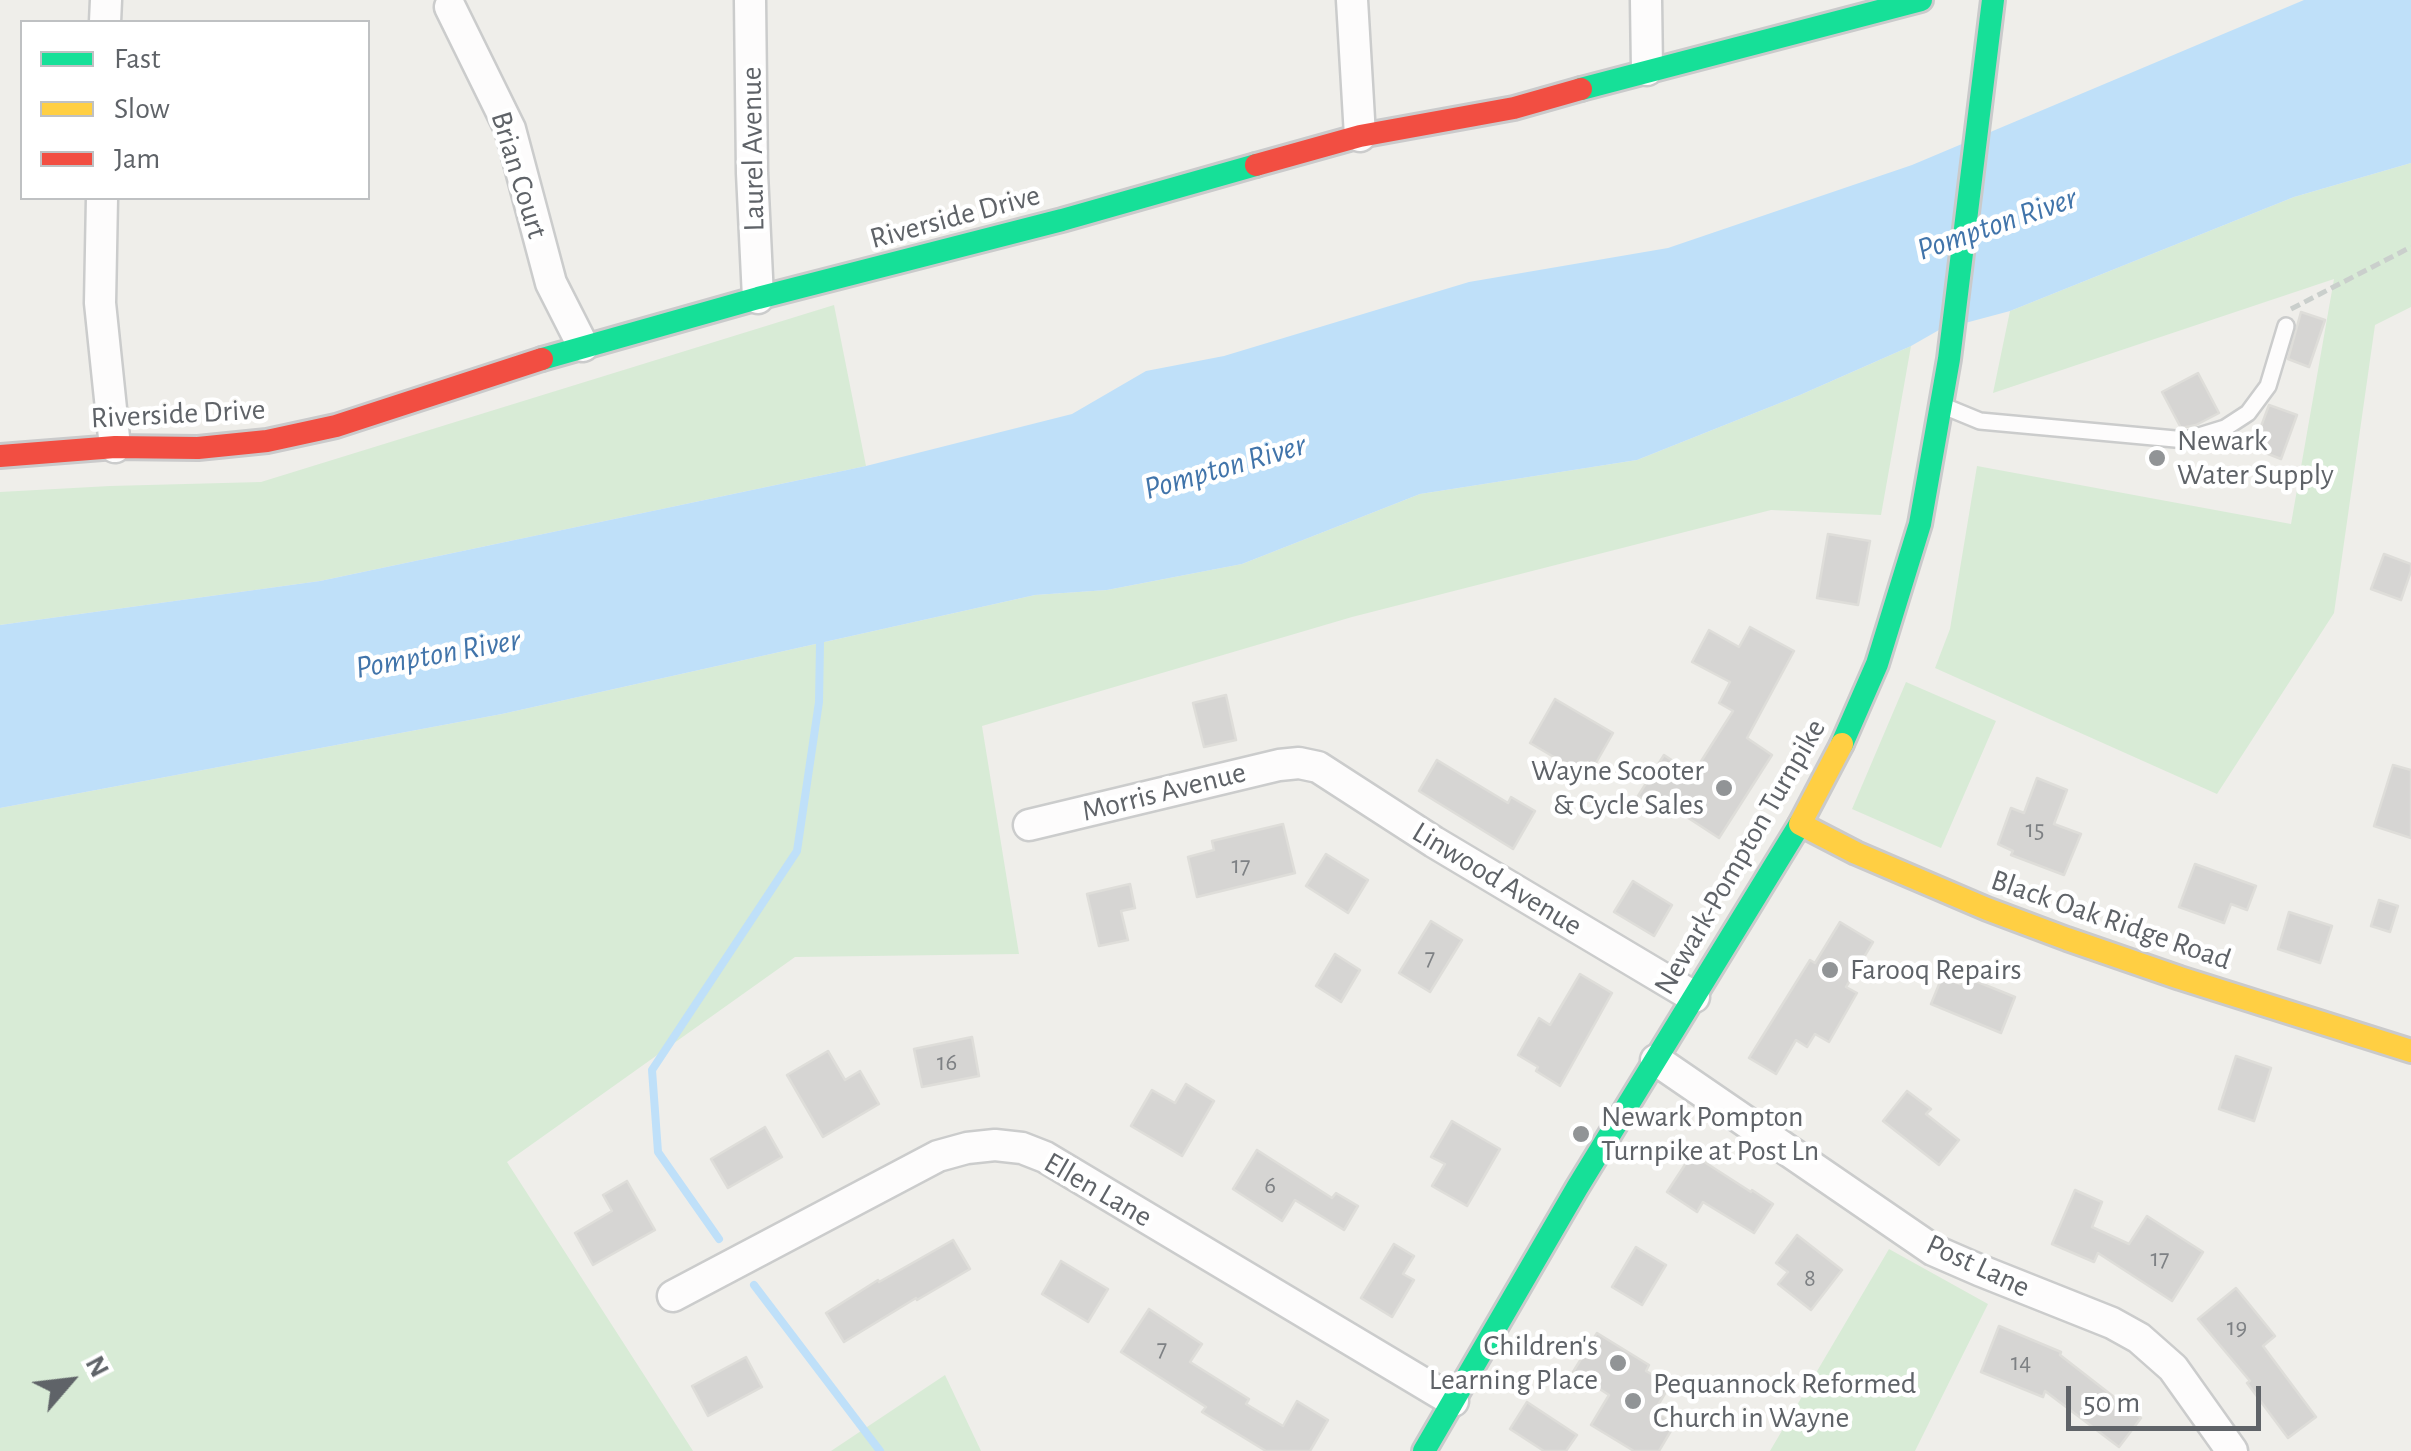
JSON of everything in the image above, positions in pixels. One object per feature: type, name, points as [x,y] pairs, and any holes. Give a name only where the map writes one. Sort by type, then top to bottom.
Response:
[{"type":"main road","name":"Riverside Drive","points":[[0,456],[115,447],[198,448],[267,441],[336,426],[582,346],[1360,136],[1514,108],[1921,0]]},
{"type":"main road","name":"Newark-Pompton Turnpike","points":[[1424,1451],[1800,824],[1841,747],[1876,664],[1920,524],[1942,405],[1994,0]]},
{"type":"main road","name":"Black Oak Ridge Road","points":[[1800,824],[1856,853],[2036,927],[2180,978],[2411,1051]]},
{"type":"street","name":"Laurel Avenue","points":[[750,0],[758,298]]},
{"type":"street","points":[[1352,0],[1360,136]]},
{"type":"street","points":[[1646,0],[1647,70]]},
{"type":"street","name":"Brian Court","points":[[450,8],[510,129],[551,282],[582,346]]},
{"type":"street","points":[[102,200],[100,303],[115,447]]},
{"type":"street","name":"Morris Avenue","points":[[1029,825],[1278,764],[1299,764]]},
{"type":"street","name":"Linwood Avenue","points":[[1299,764],[1318,767],[1434,842],[1694,997]]},
{"type":"street","name":"Post Lane","points":[[1656,1060],[1933,1250],[2112,1323],[2139,1338],[2173,1368],[2232,1451]]},
{"type":"street","name":"Ellen Lane","points":[[673,1296],[938,1156],[966,1148],[1022,1148],[1045,1157],[1452,1401]]},
{"type":"lane","points":[[1942,405],[1980,421],[2186,440],[2226,428],[2248,412],[2268,386],[2286,326]]},
{"type":"path","points":[[2286,326],[2290,310],[2411,247]]},
{"type":"green space","points":[[2411,163],[2411,307],[2375,325],[2334,613],[2217,794],[1935,668],[1950,629],[1977,466],[2291,524],[2334,279],[1993,393],[2010,311],[2294,197]]},
{"type":"green space","points":[[834,305],[866,466],[320,581],[0,625],[0,492],[261,482]]},
{"type":"green space","points":[[1911,346],[1881,515],[1771,510],[1352,617],[982,726],[1019,954],[795,957],[507,1162],[693,1451],[0,1451],[0,808],[502,714],[1035,595],[1107,590],[1242,564],[1420,494],[1637,460]]},
{"type":"green space","points":[[1906,682],[1996,721],[1941,848],[1852,809]]},
{"type":"green space","points":[[1889,1249],[1988,1304],[1915,1451],[1770,1451]]},
{"type":"green space","points":[[945,1375],[981,1451],[831,1451]]},
{"type":"water","name":"Pompton River","points":[[2304,0],[2411,0],[2411,163],[2294,197],[2010,311],[1939,330],[1800,395],[1637,460],[1420,494],[1242,564],[1107,590],[1035,595],[502,714],[0,808],[0,625],[320,581],[866,466],[1072,414],[1146,371],[1224,356],[1469,282],[1668,248],[1912,165]]},
{"type":"building","points":[[2301,312],[2325,320],[2309,367],[2288,359]]},
{"type":"building","points":[[2198,373],[2219,413],[2181,428],[2162,392]]},
{"type":"building","points":[[2269,405],[2297,415],[2281,459],[2253,448]]},
{"type":"building","points":[[1828,534],[1870,541],[1858,605],[1817,598]]},
{"type":"building","points":[[2384,554],[2411,564],[2401,600],[2371,589]]},
{"type":"building","points":[[1750,627],[1794,651],[1747,738],[1772,755],[1719,838],[1676,810],[1671,817],[1638,796],[1664,755],[1693,774],[1733,711],[1719,703],[1730,682],[1692,662],[1709,630],[1739,647]]},
{"type":"building","points":[[1226,695],[1236,740],[1204,747],[1193,703]]},
{"type":"building","points":[[1555,699],[1613,733],[1588,777],[1530,743]]},
{"type":"building","points":[[1437,760],[1508,803],[1511,797],[1535,811],[1513,849],[1419,791]]},
{"type":"building","points":[[2393,765],[2411,770],[2411,838],[2374,826]]},
{"type":"building","points":[[2037,778],[2067,790],[2054,824],[2081,834],[2064,875],[2011,855],[2013,851],[1998,844],[2011,808],[2024,813]]},
{"type":"building","points":[[1283,824],[1295,873],[1197,897],[1188,857],[1214,850],[1212,841]]},
{"type":"building","points":[[1326,854],[1368,880],[1348,913],[1306,886]]},
{"type":"building","points":[[2195,864],[2256,886],[2247,910],[2231,904],[2224,923],[2179,907]]},
{"type":"building","points":[[1633,881],[1672,905],[1654,936],[1614,912]]},
{"type":"building","points":[[1130,884],[1135,908],[1121,911],[1128,940],[1099,946],[1087,894]]},
{"type":"building","points":[[2379,900],[2398,906],[2390,932],[2371,926]]},
{"type":"building","points":[[2289,912],[2332,926],[2320,963],[2278,949]]},
{"type":"building","points":[[1431,921],[1462,940],[1430,992],[1399,973]]},
{"type":"building","points":[[1840,922],[1873,942],[1846,987],[1857,993],[1829,1042],[1815,1034],[1807,1047],[1796,1040],[1776,1074],[1749,1058],[1810,960],[1815,963]]},
{"type":"building","points":[[1335,954],[1360,970],[1341,1002],[1316,986]]},
{"type":"building","points":[[1580,974],[1612,993],[1560,1086],[1518,1055],[1539,1018],[1550,1025]]},
{"type":"building","points":[[1963,976],[2015,997],[2001,1033],[1931,1004],[1942,977],[1960,984]]},
{"type":"building","points":[[972,1037],[979,1076],[922,1087],[914,1049]]},
{"type":"building","points":[[828,1051],[845,1080],[860,1071],[879,1104],[823,1137],[787,1075]]},
{"type":"building","points":[[2236,1056],[2271,1068],[2254,1121],[2219,1109]]},
{"type":"building","points":[[1186,1084],[1214,1101],[1182,1156],[1131,1126],[1152,1090],[1175,1103]]},
{"type":"building","points":[[1907,1091],[1931,1109],[1926,1114],[1959,1140],[1939,1165],[1883,1121]]},
{"type":"building","points":[[1452,1121],[1500,1149],[1467,1206],[1432,1186],[1445,1164],[1431,1157]]},
{"type":"building","points":[[765,1127],[782,1157],[728,1188],[711,1159]]},
{"type":"building","points":[[1257,1150],[1332,1198],[1336,1193],[1358,1206],[1344,1230],[1295,1200],[1282,1221],[1233,1189]]},
{"type":"building","points":[[1692,1154],[1773,1204],[1754,1233],[1703,1202],[1697,1212],[1667,1192]]},
{"type":"building","points":[[627,1181],[655,1230],[593,1265],[575,1233],[612,1211],[603,1195]]},
{"type":"building","points":[[2075,1190],[2102,1202],[2092,1227],[2129,1244],[2147,1216],[2203,1252],[2172,1301],[2098,1253],[2094,1262],[2052,1244]]},
{"type":"building","points":[[1797,1235],[1842,1270],[1811,1310],[1778,1284],[1788,1272],[1776,1263]]},
{"type":"building","points":[[953,1240],[970,1269],[844,1342],[826,1313]]},
{"type":"building","points":[[1394,1244],[1414,1256],[1403,1274],[1414,1280],[1392,1317],[1361,1298]]},
{"type":"building","points":[[1636,1247],[1666,1265],[1642,1305],[1612,1287]]},
{"type":"building","points":[[1061,1261],[1108,1289],[1088,1322],[1042,1294]]},
{"type":"building","points":[[2236,1288],[2275,1336],[2263,1346],[2316,1417],[2288,1438],[2247,1383],[2250,1381],[2198,1319]]},
{"type":"building","points":[[1149,1309],[1202,1344],[1190,1362],[1249,1399],[1246,1404],[1283,1426],[1297,1401],[1328,1420],[1310,1451],[1266,1451],[1202,1412],[1206,1407],[1121,1352]]},
{"type":"building","points":[[1999,1326],[2061,1352],[2141,1418],[2119,1447],[2045,1391],[2043,1397],[1981,1372]]},
{"type":"building","name":"Pequannock Reformed Church in Wayne","points":[[1597,1333],[1649,1365],[1646,1371],[1670,1385],[1654,1412],[1675,1424],[1659,1451],[1634,1451],[1591,1425],[1609,1395],[1573,1372]]},
{"type":"building","points":[[746,1357],[762,1387],[708,1416],[692,1386]]},
{"type":"building","points":[[1527,1402],[1577,1435],[1566,1451],[1544,1451],[1510,1429]]},
{"type":"waterway","points":[[719,1239],[658,1152],[652,1070],[797,851],[819,702],[820,643]]},
{"type":"waterway","points":[[754,1285],[880,1451]]},
{"type":"traffic: fast","points":[[1581,89],[1921,0]]},
{"type":"traffic: fast","points":[[1842,744],[1877,664],[1920,524],[1949,359],[1993,0]]},
{"type":"traffic: fast","points":[[542,359],[1256,165]]},
{"type":"traffic: fast","points":[[1424,1451],[1577,1188],[1800,824]]},
{"type":"traffic: slow","points":[[1842,744],[1800,824],[1856,853],[2067,939],[2411,1051]]},
{"type":"traffic: jam","points":[[1256,165],[1360,136],[1514,108],[1581,89]]},
{"type":"traffic: jam","points":[[0,456],[115,447],[198,448],[267,441],[336,426],[542,359]]},
{"type":"place","name":"Newark Water Supply","points":[[2157,458]]},
{"type":"place","name":"Wayne Scooter & Cycle Sales","points":[[1724,788]]},
{"type":"place","name":"Farooq Repairs","points":[[1830,970]]},
{"type":"place","name":"Newark Pompton Turnpike at Post Ln","points":[[1581,1134]]},
{"type":"place","name":"Children's Learning Place","points":[[1618,1363]]},
{"type":"place","name":"Pequannock Reformed Church in Wayne","points":[[1633,1401]]}]
